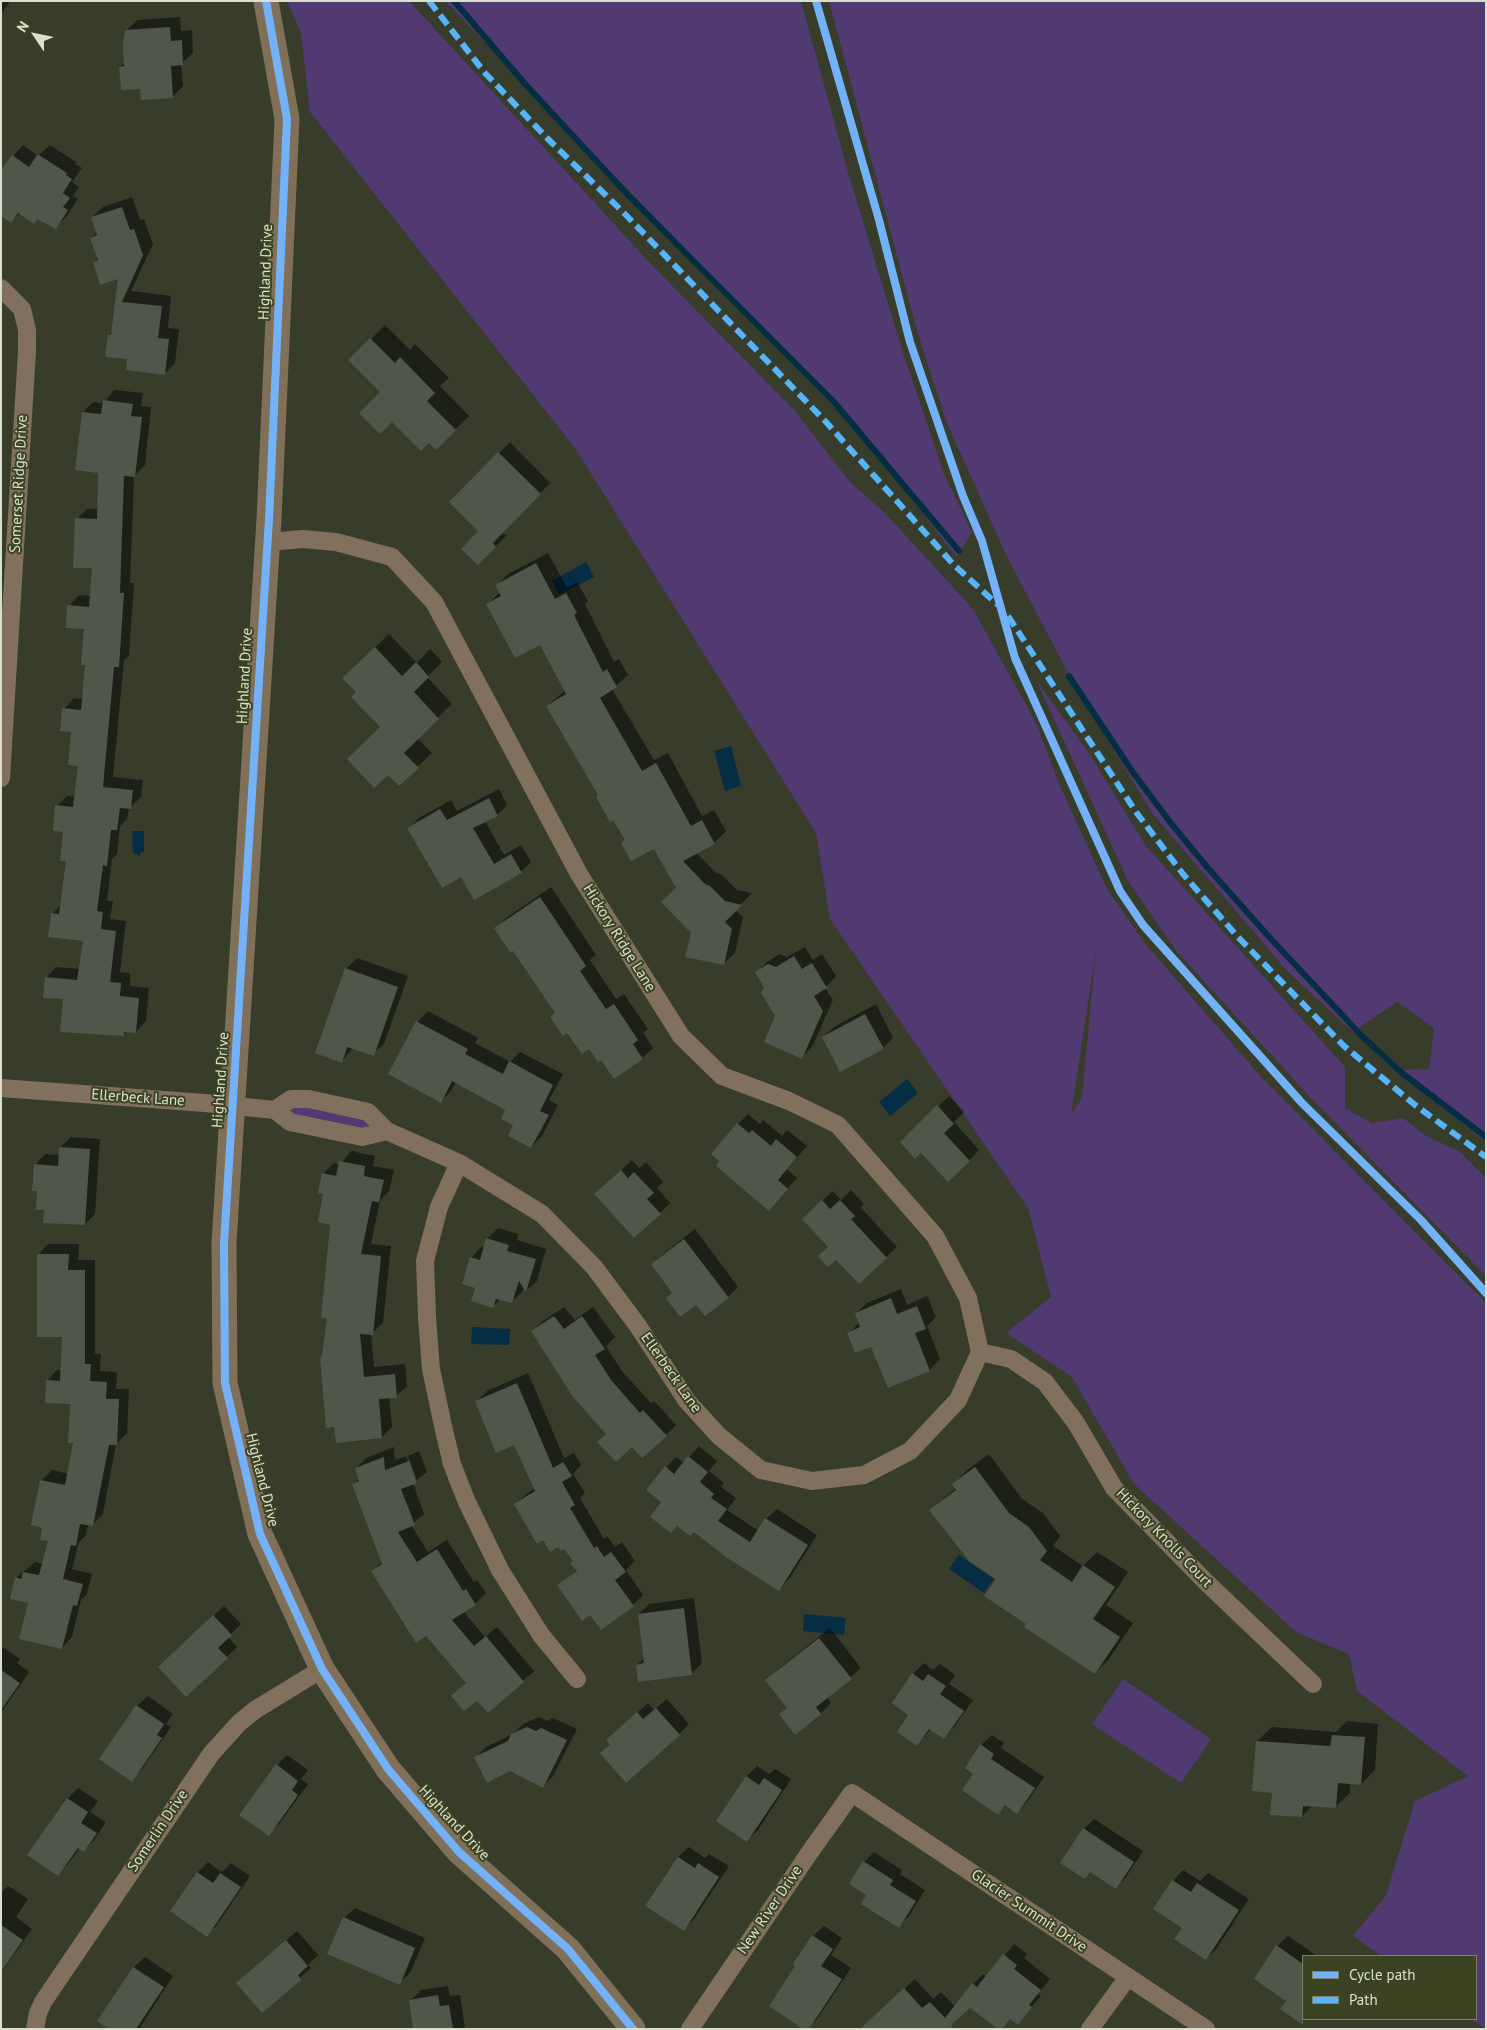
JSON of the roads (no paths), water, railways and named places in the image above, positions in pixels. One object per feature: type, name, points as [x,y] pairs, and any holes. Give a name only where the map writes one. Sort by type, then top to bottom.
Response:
[{"type":"street","name":"Highland Drive","points":[[266,1],[287,119],[267,542],[224,1243],[224,1383],[260,1534],[322,1669],[388,1769],[459,1852],[568,1950],[633,2029]]},
{"type":"street","name":"Somerset Ridge Drive","points":[[1,288],[22,309],[27,337],[5,676],[1,778]]},
{"type":"street","name":"Hickory Ridge Lane","points":[[267,542],[303,539],[336,542],[392,557],[434,602],[579,874],[681,1036],[722,1076],[789,1101],[838,1125],[935,1236],[968,1298],[980,1352]]},
{"type":"street","name":"Ellerbeck Lane","points":[[1,1088],[233,1105],[275,1110],[290,1122],[362,1136],[387,1131]]},
{"type":"street","name":"Ellerbeck Lane","points":[[275,1110],[291,1099],[309,1099],[368,1112],[387,1131],[459,1163],[542,1214],[594,1267],[638,1326],[687,1402],[719,1436],[761,1470],[812,1481],[864,1475],[910,1450],[958,1400],[980,1352]]},
{"type":"street","points":[[459,1163],[440,1207],[425,1261],[431,1369],[443,1426],[452,1464],[466,1500],[500,1570],[541,1635],[577,1679]]},
{"type":"street","name":"Hickory Knolls Court","points":[[980,1352],[1011,1359],[1045,1382],[1076,1423],[1114,1488],[1206,1582],[1313,1684]]},
{"type":"street","name":"Somerlin Drive","points":[[35,2029],[38,2013],[43,2002],[211,1754],[255,1710],[322,1669]]},
{"type":"street","name":"Glacier Summit Drive","points":[[852,1793],[1206,2029]]},
{"type":"street","name":"New River Drive","points":[[690,2029],[852,1793]]},
{"type":"street","points":[[1090,2029],[1128,1977]]},
{"type":"water","points":[[586,562],[594,577],[559,595],[552,581]]},
{"type":"water","points":[[731,746],[741,786],[725,791],[714,751]]},
{"type":"water","points":[[132,831],[144,831],[144,852],[139,856],[133,852]]},
{"type":"water","points":[[907,1079],[918,1093],[890,1116],[879,1102]]},
{"type":"water","points":[[472,1327],[510,1329],[509,1345],[471,1344]]},
{"type":"water","points":[[959,1555],[994,1579],[984,1593],[949,1569]]},
{"type":"water","points":[[804,1614],[846,1618],[844,1635],[803,1631]]},
{"type":"waterway","points":[[454,1],[526,85],[627,194],[834,402],[959,551]]},
{"type":"waterway","points":[[1069,676],[1132,771],[1170,822],[1271,939],[1362,1036],[1402,1073],[1486,1137]]}]
